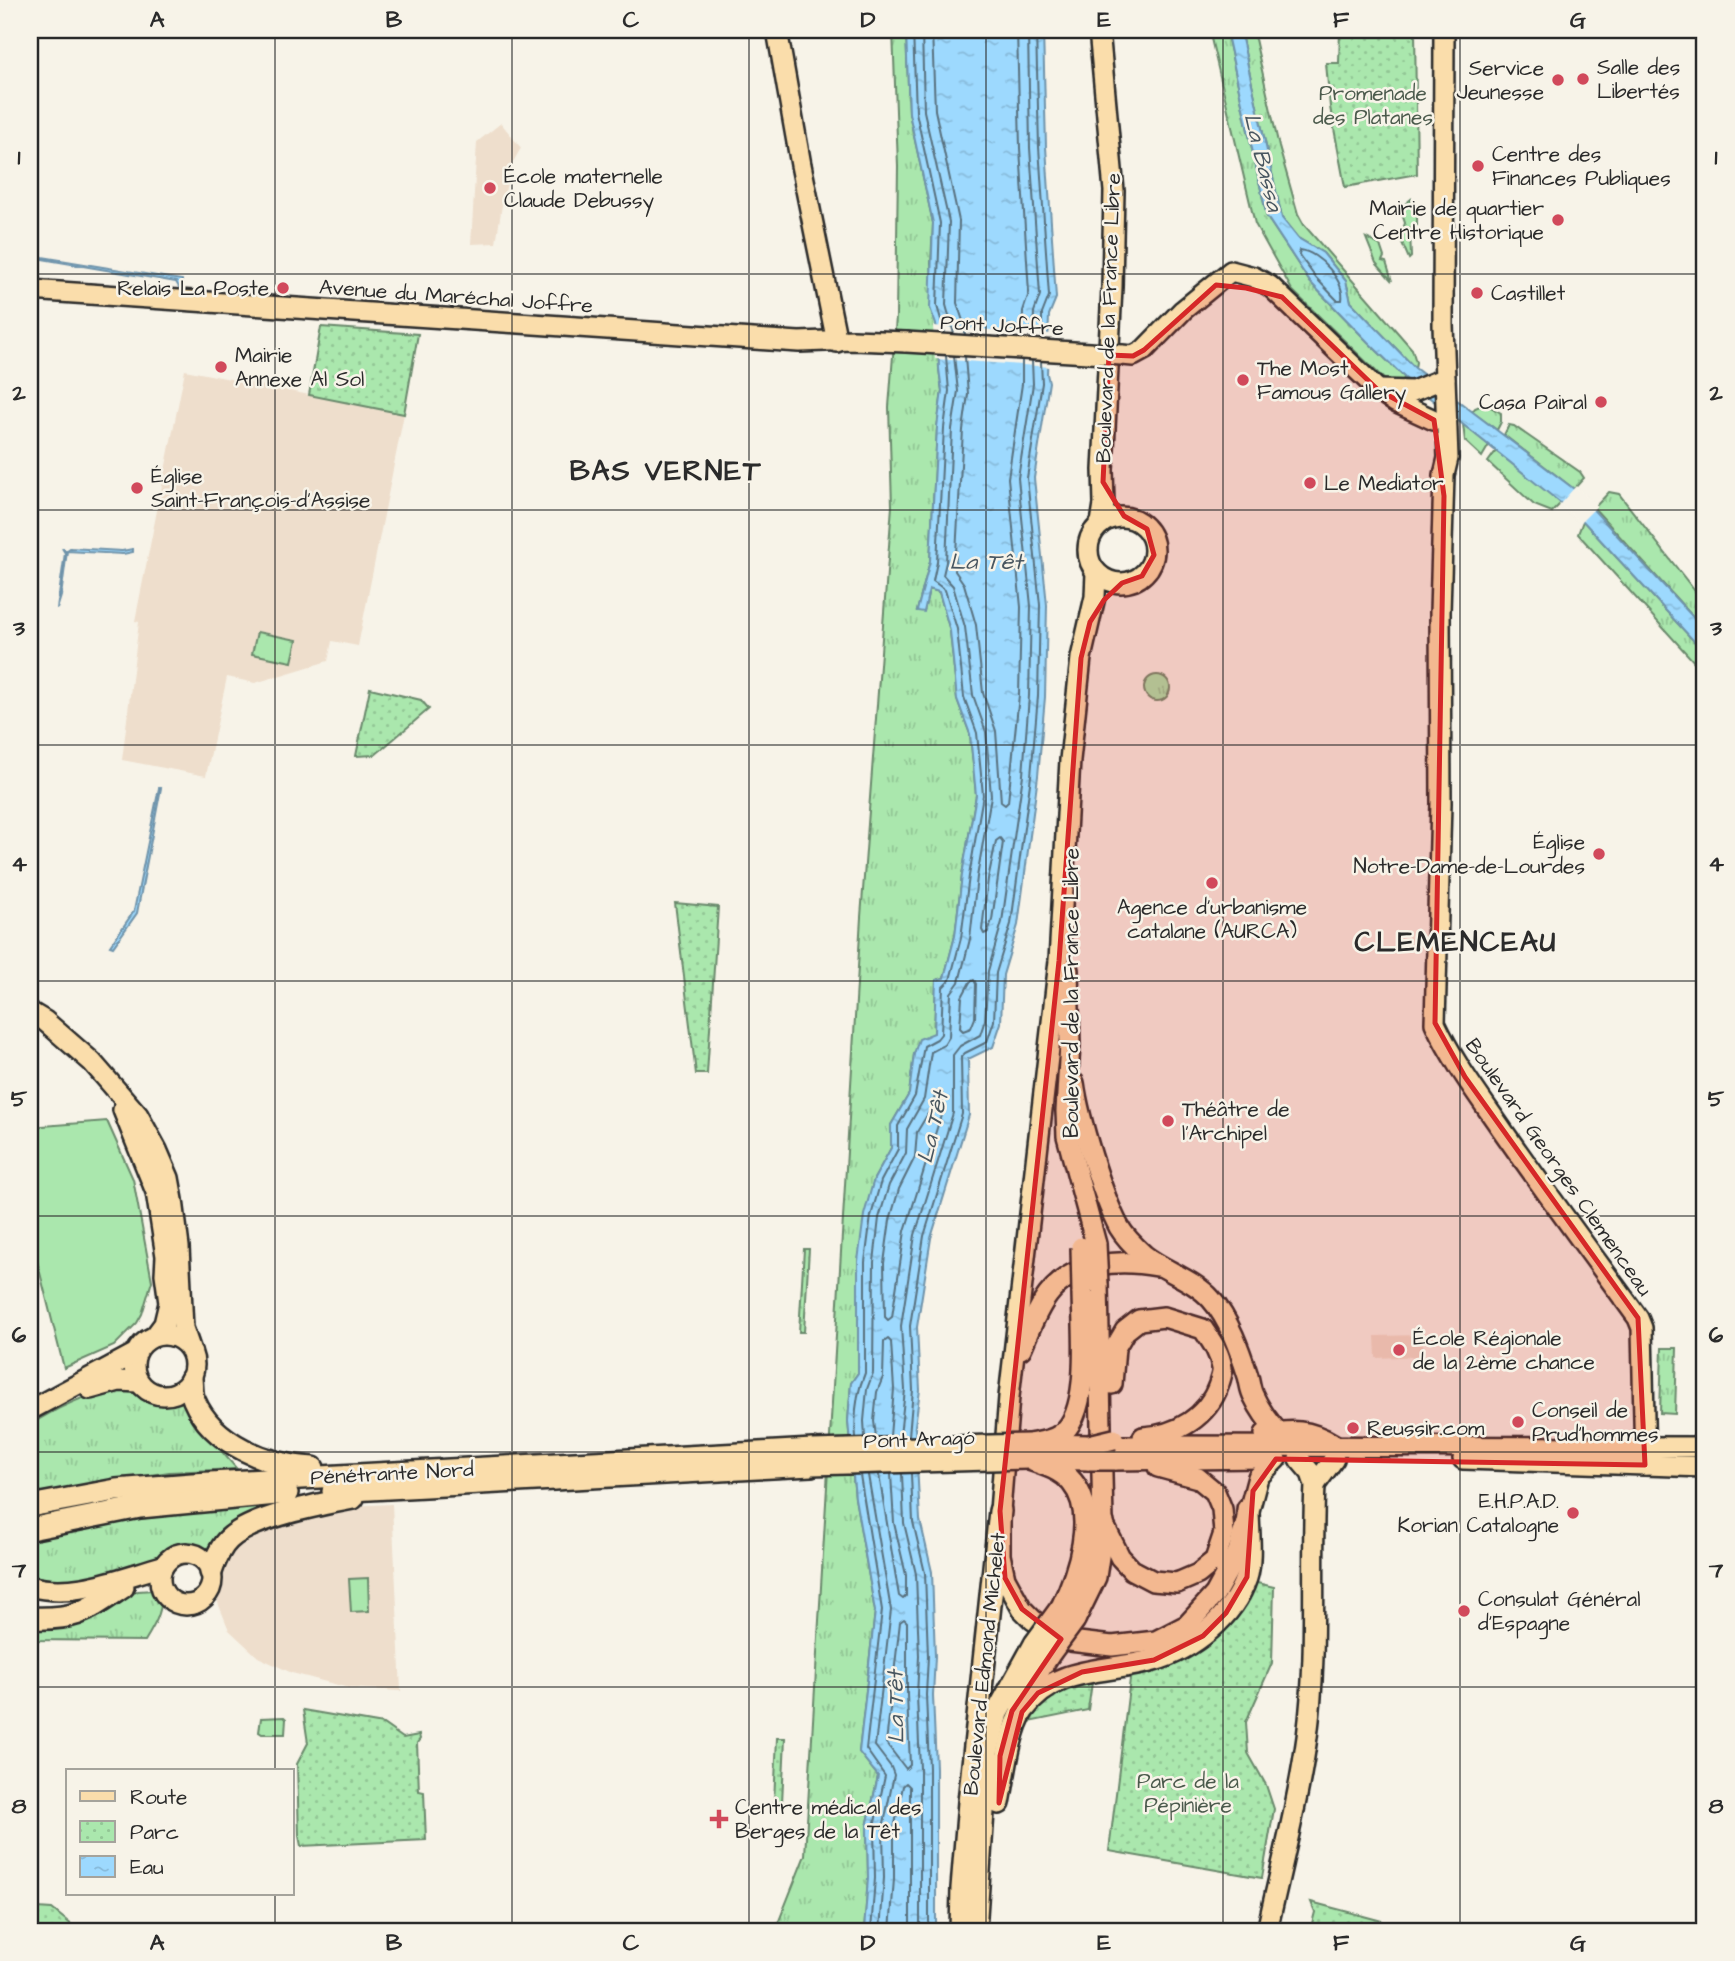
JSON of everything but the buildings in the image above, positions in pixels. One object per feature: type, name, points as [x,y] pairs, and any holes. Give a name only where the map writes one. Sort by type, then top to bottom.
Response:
[{"type":"highway","points":[[191,1379],[193,1398],[202,1414],[227,1440],[242,1450],[261,1458],[302,1467],[403,1480]]},
{"type":"highway","points":[[1029,1452],[1061,1472],[1080,1495],[1084,1539],[1068,1613]]},
{"type":"highway","name":"Pénétrante Nord","points":[[30,1506],[116,1490],[403,1480],[812,1458]]},
{"type":"highway","points":[[211,1572],[218,1555],[230,1538],[255,1523],[403,1480]]},
{"type":"highway","name":"Pénétrante Nord","points":[[30,1529],[167,1504],[403,1480]]},
{"type":"highway","points":[[999,1803],[1010,1744],[1021,1713],[1038,1693],[1082,1672],[1154,1660],[1203,1636],[1226,1613],[1247,1577],[1248,1509]]},
{"type":"highway","name":"Boulevard Edmond Michelet","points":[[961,1931],[969,1802],[1000,1511]]},
{"type":"highway","name":"Boulevard de la France Libre","points":[[999,1803],[1000,1756],[1012,1711],[1042,1649],[1095,1577],[1103,1523]]},
{"type":"highway","points":[[30,1618],[58,1619],[82,1614],[122,1587]]},
{"type":"highway","points":[[975,1931],[988,1752],[997,1713],[1042,1649]]},
{"type":"highway","name":"Boulevard Edmond Michelet","points":[[989,1931],[999,1803]]},
{"type":"main road","points":[[777,30],[836,342]]},
{"type":"main road","name":"Boulevard de la France Libre","points":[[1099,30],[1114,191],[1104,505],[1101,523]]},
{"type":"main road","points":[[1433,30],[1430,278],[1438,352]]},
{"type":"main road","points":[[1438,352],[1443,227],[1444,30]]},
{"type":"main road","points":[[1216,285],[1231,271],[1254,277],[1270,286],[1378,390],[1395,402],[1437,402]]},
{"type":"main road","points":[[1216,285],[1246,288],[1282,297]]},
{"type":"main road","name":"Pont Joffre","points":[[880,341],[1128,356],[1144,350],[1182,310],[1216,285]]},
{"type":"main road","name":"Avenue du Maréchal Joffre","points":[[30,290],[799,342],[880,341]]},
{"type":"main road","name":"Boulevard Georges Clemenceau","points":[[1438,352],[1437,402],[1448,458],[1444,475],[1440,612],[1440,826],[1435,1023],[1465,1077],[1627,1303],[1642,1328],[1644,1455]]},
{"type":"main road","points":[[1378,390],[1413,391],[1437,402]]},
{"type":"main road","name":"Boulevard de la France Libre","points":[[1103,482],[1124,516]]},
{"type":"main road","points":[[1124,516],[1141,523],[1147,529],[1154,546],[1154,555],[1147,570],[1133,581],[1122,583],[1113,582],[1096,572],[1088,552],[1093,531],[1101,523],[1124,516]]},
{"type":"main road","name":"Boulevard de la France Libre","points":[[1009,1397],[1059,961],[1065,818],[1081,658],[1095,597],[1096,572]]},
{"type":"main road","name":"Boulevard de la France Libre","points":[[1090,622],[1104,600],[1122,583]]},
{"type":"main road","name":"Boulevard de la France Libre","points":[[1081,658],[1079,746],[1067,919],[1070,1044],[1066,1111],[1088,1246],[1090,1288],[1112,1455],[1103,1523]]},
{"type":"main road","points":[[1059,961],[1062,1131],[1066,1164],[1088,1246]]},
{"type":"main road","points":[[30,1012],[92,1062],[138,1115],[169,1178],[179,1247],[183,1328],[194,1365],[191,1379],[181,1391],[165,1396],[150,1392],[138,1382],[134,1368],[136,1353]]},
{"type":"main road","points":[[1070,1044],[1076,1095],[1101,1182],[1119,1227],[1133,1245],[1160,1267],[1183,1278],[1210,1298],[1229,1326],[1248,1375],[1252,1395],[1278,1432]]},
{"type":"main road","points":[[30,1410],[136,1353],[164,1324],[169,1303],[165,1274],[166,1256],[156,1192],[114,1089]]},
{"type":"main road","points":[[1009,1397],[1020,1351],[1035,1316],[1048,1294],[1071,1274],[1101,1264],[1121,1261],[1160,1267]]},
{"type":"main road","points":[[1029,1452],[1062,1434],[1073,1420],[1082,1384],[1090,1288]]},
{"type":"main road","points":[[1164,1317],[1203,1329],[1218,1351],[1223,1371],[1216,1393],[1203,1413],[1187,1425],[1112,1455],[1115,1348],[1125,1331],[1139,1320],[1164,1317]]},
{"type":"main road","points":[[155,1336],[175,1337],[191,1351]]},
{"type":"main road","points":[[30,1420],[60,1401],[103,1383],[138,1382]]},
{"type":"main road","name":"Boulevard Edmond Michelet","points":[[1000,1511],[1009,1397]]},
{"type":"main road","points":[[1231,1445],[1256,1435],[1278,1432],[1317,1434],[1335,1453]]},
{"type":"main road","points":[[1112,1455],[1231,1445],[1335,1453],[1488,1459],[1644,1455],[1705,1447]]},
{"type":"main road","points":[[1029,1452],[1089,1452],[1112,1455],[1180,1471],[1198,1478],[1215,1492],[1222,1509],[1224,1533],[1215,1560],[1198,1574],[1177,1583],[1153,1581],[1132,1570],[1120,1557],[1103,1523]]},
{"type":"main road","name":"Pont Aragó","points":[[812,1458],[1029,1452]]},
{"type":"main road","points":[[1112,1455],[1299,1459],[1335,1453]]},
{"type":"main road","points":[[1315,1485],[1335,1453]]},
{"type":"main road","points":[[1644,1455],[1705,1467]]},
{"type":"main road","points":[[1000,1511],[1000,1555],[1005,1578],[1022,1609],[1033,1620],[1070,1641],[1112,1646],[1156,1641],[1187,1625],[1215,1594],[1238,1552],[1258,1477],[1276,1458]]},
{"type":"main road","points":[[1267,1931],[1289,1837],[1309,1712],[1315,1485],[1311,1473],[1299,1459]]},
{"type":"main road","points":[[30,1586],[51,1590],[80,1588],[163,1566],[177,1555],[189,1553],[201,1558],[211,1572],[210,1589],[202,1600],[195,1603],[182,1605],[174,1602],[162,1588],[160,1574],[163,1566]]},
{"type":"main road","points":[[30,1592],[57,1596],[147,1583],[162,1588]]},
{"type":"highlighted area","points":[[1216,285],[1246,288],[1282,297],[1378,390],[1434,420],[1444,496],[1435,1023],[1465,1077],[1638,1318],[1645,1465],[1276,1459],[1253,1491],[1247,1577],[1226,1613],[1203,1636],[1154,1660],[1082,1672],[1038,1693],[1022,1712],[999,1803],[1000,1756],[1012,1711],[1061,1639],[1022,1609],[1005,1578],[1000,1511],[1059,961],[1081,658],[1090,622],[1104,600],[1122,583],[1142,576],[1154,555],[1147,529],[1124,516],[1103,482],[1109,355],[1133,356],[1144,350]]},
{"type":"shaded area","name":"École maternelle Claude Debussy","points":[[501,123],[521,148],[513,162],[503,199],[496,243],[471,244],[477,142]]},
{"type":"shaded area","points":[[185,370],[404,414],[358,646],[332,641],[328,661],[255,683],[227,677],[206,776],[122,760],[139,622],[135,621]]},
{"type":"shaded area","name":"École Régionale de la 2ème chance","points":[[1423,1335],[1423,1356],[1376,1358],[1375,1336]]},
{"type":"shaded area","points":[[392,1504],[401,1691],[349,1688],[292,1673],[258,1657],[229,1630],[218,1603],[219,1578],[236,1549],[249,1537],[285,1521],[349,1506]]},
{"type":"green space","points":[[893,30],[906,30],[909,113],[933,223],[931,264],[942,391],[937,428],[930,561],[917,611],[924,611],[929,589],[939,592],[950,631],[957,699],[970,734],[976,795],[955,936],[944,978],[936,980],[934,1033],[914,1054],[909,1094],[891,1125],[891,1148],[874,1179],[858,1261],[858,1373],[851,1383],[848,1421],[855,1498],[875,1611],[859,1752],[878,1776],[867,1827],[868,1878],[864,1931],[775,1931],[805,1855],[861,917],[892,506],[889,407],[896,317],[898,166]]},
{"type":"green space","points":[[1209,30],[1226,30],[1267,217],[1310,282],[1405,378],[1399,382],[1384,379],[1292,290],[1255,224]]},
{"type":"green space","points":[[1240,30],[1253,30],[1279,147],[1298,214],[1304,225],[1412,349],[1415,368],[1351,302],[1346,281],[1323,253],[1298,238],[1282,218]]},
{"type":"green space","name":"Promenade des Platanes","points":[[1340,30],[1415,30],[1417,174],[1345,187],[1330,107],[1326,63],[1339,63]]},
{"type":"green space","points":[[1411,199],[1411,205],[1417,206],[1417,225],[1410,228],[1409,259],[1400,238],[1405,223],[1400,208]]},
{"type":"green space","points":[[1366,238],[1380,245],[1384,257],[1382,261],[1386,262],[1392,281],[1376,263]]},
{"type":"green space","points":[[321,327],[418,334],[404,414],[309,395]]},
{"type":"green space","points":[[1482,405],[1501,413],[1497,430],[1472,412]]},
{"type":"green space","points":[[1463,424],[1489,445],[1482,457],[1465,441]]},
{"type":"green space","points":[[1509,425],[1580,472],[1584,478],[1574,489],[1504,435]]},
{"type":"green space","points":[[1496,451],[1562,502],[1552,512],[1534,505],[1488,462]]},
{"type":"green space","points":[[1609,492],[1619,494],[1705,604],[1705,630],[1594,508]]},
{"type":"green space","points":[[1583,521],[1705,653],[1705,674],[1578,534]]},
{"type":"green space","points":[[257,632],[297,640],[292,662],[252,654]]},
{"type":"green space","points":[[1157,675],[1166,679],[1170,688],[1166,697],[1157,701],[1148,697],[1144,688],[1148,679]]},
{"type":"green space","points":[[370,688],[421,700],[429,709],[375,755],[356,756]]},
{"type":"green space","points":[[675,903],[718,907],[707,1074],[696,1074]]},
{"type":"green space","points":[[107,1121],[133,1179],[152,1281],[137,1323],[114,1346],[64,1368],[30,1233],[30,1127]]},
{"type":"green space","points":[[804,1249],[809,1249],[804,1332],[799,1332]]},
{"type":"green space","points":[[1662,1348],[1677,1348],[1675,1414],[1660,1413]]},
{"type":"green space","points":[[117,1385],[155,1403],[164,1405],[186,1401],[195,1421],[237,1469],[169,1472],[30,1494],[30,1425],[72,1402]]},
{"type":"green space","points":[[286,1502],[208,1554],[192,1546],[181,1547],[157,1560],[85,1582],[30,1580],[30,1538],[87,1525]]},
{"type":"green space","points":[[368,1578],[369,1611],[351,1612],[349,1579]]},
{"type":"green space","name":"Parc de la Pépinière","points":[[1249,1581],[1274,1587],[1272,1663],[1246,1722],[1248,1753],[1266,1785],[1274,1809],[1262,1878],[1109,1851],[1131,1671],[1190,1653]]},
{"type":"green space","points":[[153,1590],[162,1597],[156,1620],[145,1641],[30,1640],[30,1626],[118,1600],[138,1591]]},
{"type":"green space","points":[[1093,1676],[1088,1710],[1029,1722],[1036,1705],[1056,1692]]},
{"type":"green space","points":[[303,1710],[383,1724],[403,1738],[419,1735],[419,1791],[424,1792],[426,1840],[301,1846],[297,1764],[308,1743]]},
{"type":"green space","points":[[284,1717],[285,1734],[259,1732],[261,1718]]},
{"type":"green space","points":[[777,1738],[785,1738],[782,1803],[774,1802]]},
{"type":"green space","points":[[1311,1902],[1382,1921],[1380,1931],[1310,1931],[1315,1912]]},
{"type":"green space","points":[[37,1908],[52,1909],[77,1929],[31,1931],[30,1914]]},
{"type":"water","name":"La Têt","points":[[906,30],[1043,30],[1046,147],[1056,298],[1049,315],[1049,382],[1034,478],[1047,605],[1045,697],[1038,776],[1018,925],[1003,975],[1001,1023],[993,1047],[968,1059],[969,1115],[931,1238],[917,1327],[920,1390],[915,1426],[920,1520],[932,1572],[935,1656],[933,1695],[936,1931],[864,1931],[868,1878],[867,1827],[878,1776],[859,1752],[875,1611],[855,1498],[848,1421],[851,1383],[858,1373],[858,1261],[864,1215],[874,1179],[891,1148],[891,1125],[909,1094],[914,1054],[919,1039],[934,1033],[936,980],[944,978],[955,936],[976,795],[970,734],[957,699],[950,631],[939,592],[929,589],[924,612],[917,611],[930,561],[937,427],[942,391],[938,330],[930,308],[933,223],[909,113]]},
{"type":"water","name":"La Bassa","points":[[1226,30],[1240,30],[1282,218],[1298,238],[1323,253],[1346,281],[1351,302],[1415,368],[1574,489],[1705,630],[1705,653],[1583,521],[1405,378],[1310,282],[1267,217]]},
{"type":"water","points":[[30,255],[182,280],[182,287],[176,282]]},
{"type":"water","points":[[62,548],[66,551],[70,548],[122,551],[133,549],[133,552],[123,554],[67,551],[57,609],[65,553]]},
{"type":"water","points":[[159,788],[137,913],[113,947],[110,946],[134,911]]},
{"type":"pier","points":[[933,326],[1052,334],[1051,367],[935,359]]},
{"type":"pier","points":[[1576,486],[1597,506],[1580,523],[1559,505]]},
{"type":"place","name":"Salle des Libertés","points":[[1583,79]]},
{"type":"place","name":"Service Jeunesse","points":[[1558,80]]},
{"type":"place","name":"Centre des Finances Publiques","points":[[1478,166]]},
{"type":"place","name":"École maternelle Claude Debussy","points":[[490,188]]},
{"type":"place","name":"Mairie de quartier Centre Historique","points":[[1558,220]]},
{"type":"place","name":"Relais La Poste","points":[[283,288]]},
{"type":"place","name":"Castillet","points":[[1477,293]]},
{"type":"place","name":"Mairie Annexe Al Sol","points":[[221,367]]},
{"type":"place","name":"The Most Famous Gallery","points":[[1243,380]]},
{"type":"place","name":"Casa Pairal","points":[[1601,402]]},
{"type":"place","name":"Le Mediator","points":[[1310,483]]},
{"type":"place","name":"Église Saint-François-d'Assise","points":[[137,488]]},
{"type":"place","name":"Église Notre-Dame-de-Lourdes","points":[[1599,854]]},
{"type":"place","name":"Agence d'urbanisme catalane (AURCA)","points":[[1212,883]]},
{"type":"place","name":"Théâtre de l'Archipel","points":[[1168,1121]]},
{"type":"place","name":"École Régionale de la 2ème chance","points":[[1399,1350]]},
{"type":"place","name":"Conseil de Prud'hommes","points":[[1518,1422]]},
{"type":"place","name":"Reussir.com","points":[[1353,1428]]},
{"type":"place","name":"E.H.P.A.D. Korian Catalogne","points":[[1573,1513]]},
{"type":"place","name":"Consulat Général d'Espagne","points":[[1464,1611]]},
{"type":"place","name":"Centre médical des Berges de la Têt","points":[[719,1819]]},
{"type":"district","name":"BAS VERNET","points":[[666,470]]},
{"type":"district","name":"CLEMENCEAU","points":[[1456,941]]}]
